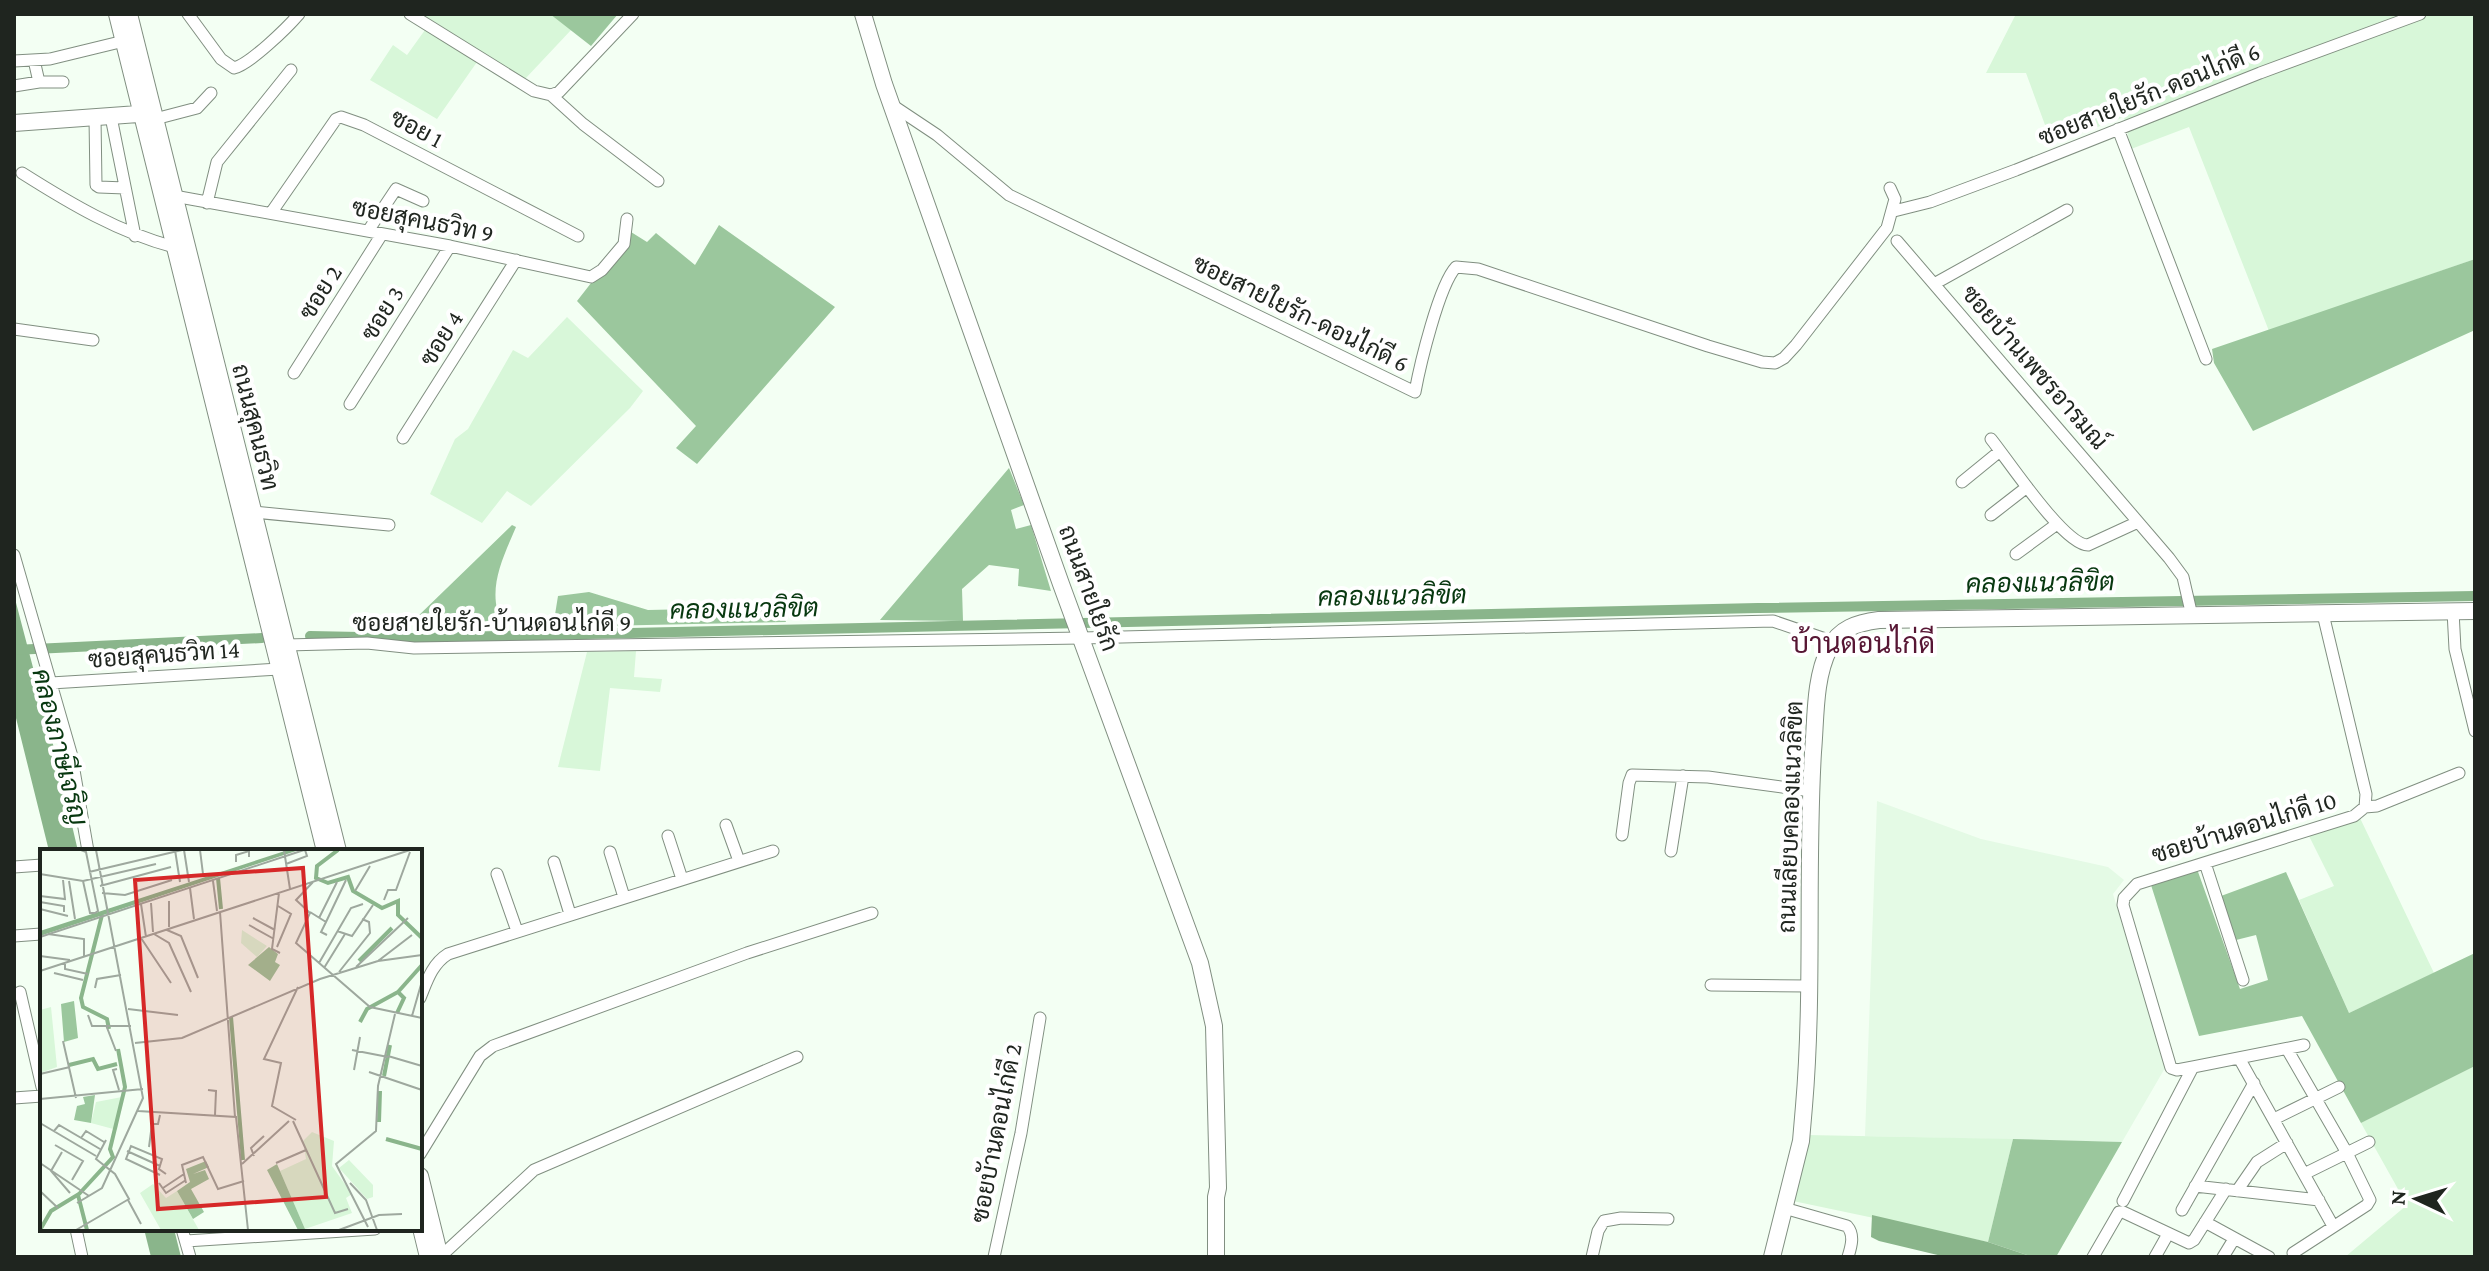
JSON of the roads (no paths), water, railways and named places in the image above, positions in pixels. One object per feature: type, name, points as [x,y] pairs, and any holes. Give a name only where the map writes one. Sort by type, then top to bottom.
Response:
[{"type":"street","name":"ถนนสุคนธวิท","points":[[117,14],[174,196],[337,849]]},
{"type":"street","name":"ถนนสุคนธวิท","points":[[129,14],[174,247],[324,849]]},
{"type":"street","points":[[188,14],[221,59],[234,68],[247,62],[299,14]]},
{"type":"street","points":[[410,14],[534,91],[551,95],[583,124],[658,181]]},
{"type":"street","points":[[551,95],[559,92],[633,14]]},
{"type":"street","name":"ถนนสายใยรัก","points":[[863,14],[891,105],[1211,1000],[1216,1047],[1216,1257]]},
{"type":"street","name":"ซอยสายใยรัก-ดอนไก่ดี 6","points":[[891,105],[937,135],[1009,195],[1415,392],[1449,274],[1456,267],[1478,269],[1708,346],[1775,363],[1796,345],[1887,228],[1894,211],[1930,202],[2420,14]]},
{"type":"street","points":[[14,61],[59,57],[124,41]]},
{"type":"street","points":[[34,60],[39,82]]},
{"type":"street","points":[[207,203],[217,162],[291,70]]},
{"type":"street","points":[[14,86],[63,82]]},
{"type":"street","points":[[14,123],[150,116],[197,108],[211,93]]},
{"type":"street","name":"ซอย 1","points":[[271,213],[336,119],[341,117],[364,125],[578,236]]},
{"type":"street","points":[[103,118],[96,185],[125,188]]},
{"type":"street","points":[[103,118],[125,188],[135,236]]},
{"type":"street","points":[[2118,129],[2206,359]]},
{"type":"street","points":[[22,173],[99,219],[135,236],[174,247]]},
{"type":"street","points":[[1890,188],[1895,199],[1894,211]]},
{"type":"street","points":[[368,231],[396,189],[423,201]]},
{"type":"street","name":"ซอยสุคนธวิท 9","points":[[174,196],[450,246],[591,277],[602,270],[624,244],[627,219]]},
{"type":"street","points":[[1934,284],[2067,210]]},
{"type":"street","name":"ซอย 2","points":[[294,373],[382,234]]},
{"type":"street","name":"ซอยบ้านเพชรอารมณ์","points":[[1897,241],[2182,575],[2191,613]]},
{"type":"street","name":"ซอย 3","points":[[350,404],[450,246]]},
{"type":"street","name":"ซอย 4","points":[[403,438],[516,260]]},
{"type":"street","points":[[14,329],[93,340]]},
{"type":"street","points":[[1991,439],[2057,524],[2076,542],[2088,545],[2138,522]]},
{"type":"street","points":[[1962,482],[2000,451]]},
{"type":"street","points":[[1991,515],[2027,487]]},
{"type":"street","points":[[253,512],[389,525]]},
{"type":"street","points":[[2016,554],[2057,524]]},
{"type":"street","points":[[14,555],[71,753],[88,849]]},
{"type":"street","points":[[2453,611],[2455,649],[2475,731]]},
{"type":"street","points":[[1834,642],[1851,626],[1879,620],[2475,611]]},
{"type":"street","name":"ซอยบ้านดอนไก่ดี 10","points":[[2193,1067],[2177,1070],[2169,1064],[2125,914],[2124,898],[2137,884],[2354,816],[2365,807],[2366,794],[2323,614]]},
{"type":"street","name":"ซอยสายใยรัก-บ้านดอนไก่ดี 9","points":[[286,645],[367,643],[414,648],[1078,629],[1773,621],[1834,642]]},
{"type":"street","name":"ถนนเลียบคลองแนวลิขิต","points":[[1772,1257],[1801,1141],[1808,986],[1811,791],[1819,681],[1829,648],[1834,642]]},
{"type":"street","name":"ซอยสุคนธวิท 14","points":[[51,683],[279,669]]},
{"type":"street","points":[[2365,807],[2377,806],[2459,773]]},
{"type":"street","points":[[1622,835],[1632,775],[1720,778],[1811,791]]},
{"type":"street","points":[[1671,851],[1683,776]]},
{"type":"street","points":[[726,825],[739,861]]},
{"type":"street","points":[[668,836],[682,879]]},
{"type":"street","points":[[422,994],[439,959],[448,954],[773,851]]},
{"type":"street","points":[[610,852],[624,897]]},
{"type":"street","points":[[554,862],[570,914]]},
{"type":"street","points":[[2205,863],[2243,980]]},
{"type":"street","points":[[14,867],[40,865]]},
{"type":"street","points":[[497,874],[517,931]]},
{"type":"street","points":[[422,1151],[480,1056],[493,1046],[747,953],[872,913]]},
{"type":"street","points":[[14,936],[40,934]]},
{"type":"street","points":[[1711,985],[1808,986]]},
{"type":"street","points":[[20,992],[40,1078]]},
{"type":"street","name":"ซอยบัานดอนไก่ดี 2","points":[[994,1257],[1023,1121],[1040,1018]]},
{"type":"street","points":[[2123,1201],[2193,1067],[2304,1045]]},
{"type":"street","points":[[2287,1049],[2347,1153],[2370,1200],[2367,1205],[2293,1253]]},
{"type":"street","points":[[423,1224],[440,1257],[534,1170],[797,1057]]},
{"type":"street","points":[[2239,1058],[2333,1226]]},
{"type":"street","points":[[2182,1210],[2254,1083]]},
{"type":"street","points":[[2274,1119],[2339,1087]]},
{"type":"street","points":[[14,1098],[40,1096]]},
{"type":"street","points":[[2304,1174],[2369,1142]]},
{"type":"street","points":[[2093,1257],[2119,1212],[2189,1243],[2257,1162],[2287,1143]]},
{"type":"street","points":[[2195,1186],[2319,1200]]},
{"type":"street","name":"ถนนสายใยรัก","points":[[1218,1188],[1224,1196],[1225,1257]]},
{"type":"street","points":[[1784,1208],[1847,1226],[1852,1242],[1848,1257]]},
{"type":"street","points":[[1592,1257],[1598,1231],[1604,1221],[1621,1218],[1668,1219]]},
{"type":"street","points":[[2205,1222],[2269,1257]]},
{"type":"street","points":[[423,1224],[428,1257]]},
{"type":"street","points":[[76,1231],[82,1257]]},
{"type":"street","points":[[190,1257],[184,1235],[311,1231]]},
{"type":"street","points":[[2155,1257],[2168,1234]]},
{"type":"street","points":[[2223,1257],[2234,1239]]},
{"type":"waterway","name":"คลองแนวลิขิต","points":[[310,636],[410,638],[1758,608],[2475,596]]},
{"type":"waterway","name":"คลองแนวลิขิต","points":[[14,650],[262,638]]},
{"type":"district","name":"บ้านดอนไก่ดี","points":[[1863,643]]},
{"type":"water label","name":"คลองภาษีเจริญ","points":[[60,747]]}]
